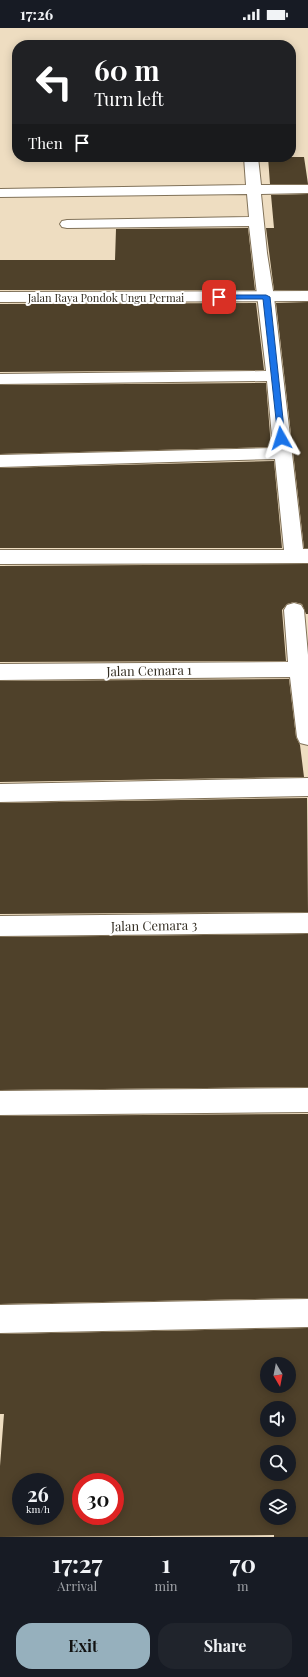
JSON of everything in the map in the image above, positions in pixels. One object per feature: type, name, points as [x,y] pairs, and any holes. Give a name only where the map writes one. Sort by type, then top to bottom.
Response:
[{"type":"street","points":[[0,557],[301,556],[283,454],[256,221],[251,162]]},
{"type":"street","points":[[0,193],[253,191],[308,189]]},
{"type":"street","points":[[67,224],[256,221]]},
{"type":"street","name":"Jalan Raya Pondok Ungu Permai","points":[[0,297],[308,296]]},
{"type":"street","points":[[0,379],[274,376]]},
{"type":"street","points":[[0,461],[283,454]]},
{"type":"street","points":[[294,610],[298,669],[308,737]]},
{"type":"street","name":"Jalan Cemara 1","points":[[0,672],[298,669]]},
{"type":"street","points":[[0,793],[308,787]]},
{"type":"street","name":"Jalan Cemara 3","points":[[0,926],[308,923]]},
{"type":"street","points":[[0,1103],[308,1100]]},
{"type":"street","points":[[0,1319],[308,1313]]},
{"type":"building","points":[[296,157],[304,157],[308,184],[270,184],[268,162],[296,162]]},
{"type":"building","points":[[308,194],[308,290],[274,290],[266,228],[274,228],[271,195]]},
{"type":"building","points":[[248,228],[255,290],[0,290],[0,260],[115,260],[116,229]]},
{"type":"building","points":[[308,302],[308,548],[304,548],[276,303]]},
{"type":"building","points":[[256,303],[264,370],[0,372],[0,304]]},
{"type":"building","points":[[266,383],[271,447],[0,454],[0,385]]},
{"type":"building","points":[[274,461],[282,548],[0,548],[0,468]]},
{"type":"building","points":[[308,564],[308,614],[306,614],[302,604],[294,602],[287,604],[282,610],[286,661],[0,662],[0,566]]},
{"type":"building","points":[[289,679],[296,737],[300,745],[304,777],[0,782],[0,681]]},
{"type":"building","points":[[307,798],[308,912],[0,914],[0,803]]},
{"type":"building","points":[[308,934],[308,1087],[0,1090],[0,937]]},
{"type":"building","points":[[308,1114],[308,1298],[0,1304],[0,1116]]},
{"type":"building","points":[[308,1328],[308,1537],[274,1537],[274,1535],[0,1537],[0,1466],[4,1414],[0,1414],[0,1334]]},
{"type":"route","points":[[219,297],[266,297],[281,438]]}]
